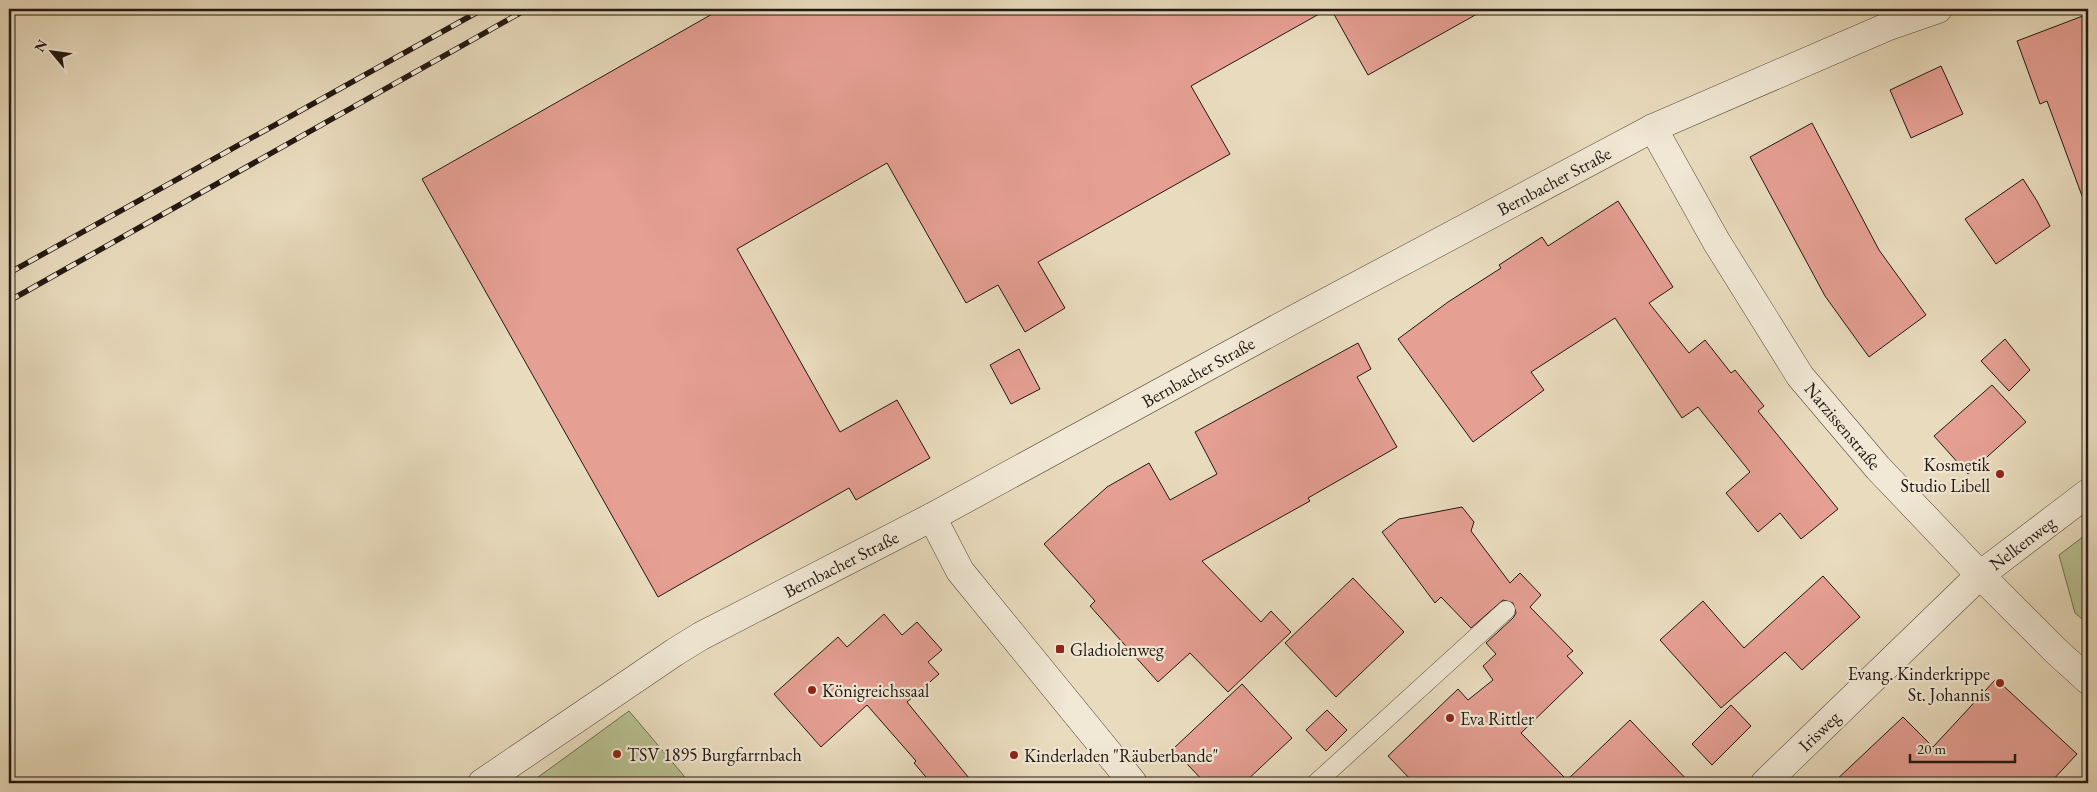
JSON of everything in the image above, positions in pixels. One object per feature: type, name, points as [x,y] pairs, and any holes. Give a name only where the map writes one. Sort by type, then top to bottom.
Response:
[{"type":"street","name":"Bernbacher Straße","points":[[482,783],[674,652],[932,517],[1302,315],[1653,128],[1893,16],[1938,9]]},
{"type":"street","name":"Narzissenstraße","points":[[1653,128],[1716,241],[1800,376],[1878,468],[1980,575],[2057,652],[2088,680]]},
{"type":"street","name":"Nelkenweg","points":[[1980,575],[2088,494]]},
{"type":"street","points":[[932,517],[960,571],[1133,783]]},
{"type":"street","name":"Irisweg","points":[[1766,783],[1980,575]]},
{"type":"lane","points":[[1316,783],[1506,610]]},
{"type":"green space","points":[[2088,533],[2088,624],[2075,613],[2059,555]]},
{"type":"green space","name":"TSV 1895 Burgfarrnbach","points":[[629,711],[690,783],[530,783]]},
{"type":"building","points":[[721,9],[1328,9],[1191,86],[1230,154],[1038,262],[1065,308],[1025,332],[998,285],[966,303],[887,163],[737,249],[840,432],[897,400],[930,458],[856,500],[849,488],[658,597],[422,179]]},
{"type":"building","points":[[1331,9],[1486,9],[1368,75]]},
{"type":"building","points":[[2088,14],[2088,203],[2085,204],[2047,101],[2040,104],[2017,41]]},
{"type":"building","points":[[1941,66],[1963,114],[1911,138],[1890,90]]},
{"type":"building","points":[[1812,123],[1879,250],[1926,315],[1869,357],[1825,296],[1750,157]]},
{"type":"building","points":[[2023,179],[2050,226],[1996,264],[1965,219]]},
{"type":"building","points":[[1618,201],[1673,287],[1649,303],[1689,353],[1705,340],[1731,373],[1735,370],[1764,406],[1758,411],[1838,509],[1801,539],[1780,513],[1758,532],[1726,493],[1750,472],[1698,407],[1682,418],[1615,318],[1531,372],[1544,390],[1473,442],[1398,339],[1448,302],[1501,268],[1499,265],[1542,237],[1548,246]]},
{"type":"building","points":[[2005,339],[2030,370],[2009,391],[1981,361]]},
{"type":"building","points":[[1358,343],[1371,369],[1357,377],[1397,447],[1308,498],[1310,501],[1202,561],[1261,622],[1271,611],[1291,632],[1228,692],[1190,653],[1158,682],[1090,606],[1095,601],[1044,544],[1107,487],[1149,463],[1170,500],[1217,474],[1195,432]]},
{"type":"building","points":[[1019,349],[1040,389],[1011,404],[990,365]]},
{"type":"building","points":[[1992,385],[2026,422],[1968,474],[1934,436]]},
{"type":"building","points":[[1462,507],[1474,522],[1471,531],[1510,583],[1520,573],[1541,595],[1530,607],[1573,651],[1567,656],[1583,673],[1521,733],[1567,780],[1630,720],[1690,783],[1414,783],[1388,756],[1458,689],[1468,700],[1493,680],[1483,666],[1496,654],[1486,643],[1516,613],[1513,603],[1503,600],[1471,628],[1441,597],[1435,603],[1382,532],[1399,519]]},
{"type":"building","points":[[1823,576],[1860,617],[1802,670],[1785,652],[1721,708],[1660,640],[1703,601],[1744,648]]},
{"type":"building","points":[[1353,578],[1404,632],[1336,697],[1285,643]]},
{"type":"building","points":[[884,614],[902,635],[917,622],[942,650],[928,662],[939,674],[907,702],[973,783],[931,783],[914,763],[916,761],[867,705],[821,747],[774,694],[838,637],[847,647]]},
{"type":"building","points":[[1996,679],[2077,754],[2050,783],[1833,783],[1903,717],[1933,747]]},
{"type":"building","points":[[1242,684],[1292,738],[1244,783],[1205,783],[1173,749]]},
{"type":"building","points":[[1731,705],[1751,726],[1712,765],[1692,744]]},
{"type":"building","points":[[1327,710],[1347,730],[1326,751],[1306,730]]},
{"type":"railway","points":[[9,273],[483,9]]},
{"type":"railway","points":[[9,301],[527,9]]},
{"type":"place","name":"Kosmetik Studio Libell","points":[[2000,474]]},
{"type":"place","name":"Gladiolenweg","points":[[1060,649]]},
{"type":"place","name":"Evang. Kinderkrippe St. Johannis","points":[[2000,683]]},
{"type":"place","name":"Königreichssaal","points":[[812,690]]},
{"type":"place","name":"Eva Rittler","points":[[1450,718]]},
{"type":"place","name":"TSV 1895 Burgfarrnbach","points":[[617,754]]},
{"type":"place","name":"Kinderladen \"Räuberbande\"","points":[[1014,755]]}]
